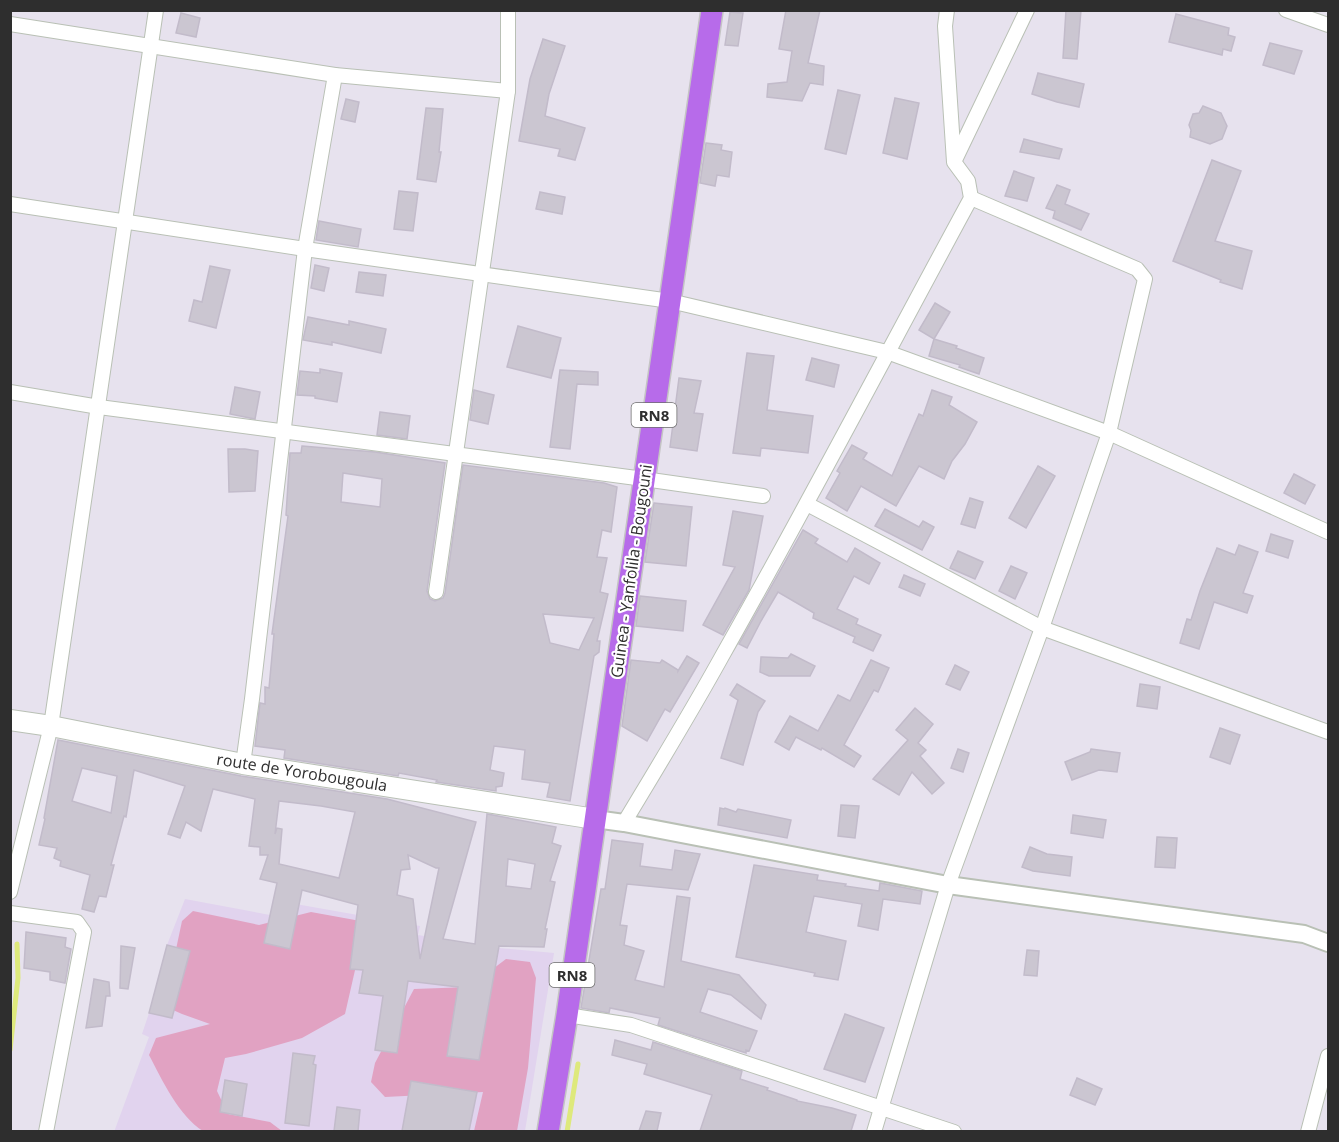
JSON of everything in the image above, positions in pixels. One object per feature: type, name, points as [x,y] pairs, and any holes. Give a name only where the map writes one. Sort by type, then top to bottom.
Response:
[{"type":"main road","name":"Guinea - Yanfolila - Bougouni","points":[[548,1131],[567,1015],[712,10]]},
{"type":"main road","name":"route de Yorobougoula","points":[[10,720],[243,764],[595,819]]},
{"type":"street","points":[[10,892],[51,726],[156,10]]},
{"type":"street","points":[[436,592],[508,91],[508,10]]},
{"type":"street","points":[[624,823],[720,661],[971,198],[968,181],[954,162],[945,26],[947,10]]},
{"type":"street","points":[[954,162],[1027,10]]},
{"type":"street","points":[[1286,10],[1329,25]]},
{"type":"street","points":[[10,24],[335,75],[508,91]]},
{"type":"street","points":[[243,764],[305,249],[335,75]]},
{"type":"street","points":[[874,1131],[948,885],[1042,628],[1109,433],[1145,279],[1137,269],[971,198]]},
{"type":"street","points":[[10,204],[670,301],[887,351],[1109,433],[1329,532]]},
{"type":"street","points":[[10,392],[99,407],[763,496]]},
{"type":"street","points":[[807,504],[1042,628],[1329,732]]},
{"type":"street","points":[[595,819],[948,885],[1304,934],[1329,943]]},
{"type":"street","points":[[10,913],[77,922],[84,932],[46,1131]]},
{"type":"street","points":[[567,1015],[632,1026],[954,1131]]},
{"type":"street","points":[[1308,1131],[1329,1056]]},
{"type":"shaded area","points":[[185,899],[270,915],[273,900],[420,926],[418,935],[499,948],[554,953],[525,1131],[114,1132],[149,1037],[142,1034],[167,945]]},
{"type":"shaded area","points":[[193,911],[259,925],[311,912],[366,922],[345,1014],[302,1038],[225,1058],[217,1091],[228,1114],[270,1122],[282,1131],[203,1131],[179,1107],[149,1055],[156,1038],[210,1024],[164,1006],[182,921]]},
{"type":"shaded area","points":[[506,959],[530,962],[536,978],[528,1068],[517,1131],[474,1131],[483,1092],[385,1097],[371,1082],[375,1063],[414,989],[469,987]]},
{"type":"building","points":[[786,10],[820,10],[808,63],[824,66],[823,85],[810,83],[802,101],[767,97],[768,84],[787,82],[792,51],[779,49]]},
{"type":"building","points":[[1066,10],[1081,10],[1077,59],[1063,58]]},
{"type":"building","points":[[730,12],[743,13],[738,46],[725,45]]},
{"type":"building","points":[[181,13],[200,18],[196,37],[176,33]]},
{"type":"building","points":[[1176,14],[1229,28],[1228,35],[1235,37],[1231,51],[1223,49],[1222,55],[1169,42]]},
{"type":"building","points":[[543,39],[565,46],[549,94],[545,116],[585,128],[575,160],[558,156],[560,149],[519,141],[530,79]]},
{"type":"building","points":[[1270,43],[1302,51],[1294,74],[1263,65]]},
{"type":"building","points":[[1038,73],[1084,84],[1079,107],[1032,94]]},
{"type":"building","points":[[838,90],[860,95],[846,154],[825,149]]},
{"type":"building","points":[[895,98],[919,103],[907,159],[883,153]]},
{"type":"building","points":[[346,99],[359,102],[355,122],[341,119]]},
{"type":"building","points":[[1203,106],[1221,113],[1227,126],[1222,139],[1210,144],[1190,137],[1189,125],[1193,114],[1199,113]]},
{"type":"building","points":[[426,108],[443,109],[439,152],[441,152],[436,182],[417,179]]},
{"type":"building","points":[[1024,139],[1062,149],[1059,159],[1020,152]]},
{"type":"building","points":[[706,143],[722,145],[721,150],[732,152],[729,177],[717,175],[715,186],[700,183]]},
{"type":"building","points":[[1212,160],[1241,171],[1215,241],[1252,251],[1242,289],[1173,261]]},
{"type":"building","points":[[1014,171],[1034,178],[1027,201],[1005,196]]},
{"type":"building","points":[[1057,185],[1070,190],[1065,204],[1089,214],[1081,230],[1053,218],[1055,211],[1046,208]]},
{"type":"building","points":[[399,191],[418,193],[413,231],[394,229]]},
{"type":"building","points":[[540,192],[565,197],[562,214],[536,209]]},
{"type":"building","points":[[319,221],[361,229],[358,247],[316,240]]},
{"type":"building","points":[[315,265],[329,268],[324,291],[311,288]]},
{"type":"building","points":[[210,266],[230,270],[216,328],[189,321],[194,300],[202,302]]},
{"type":"building","points":[[359,272],[386,275],[383,296],[356,292]]},
{"type":"building","points":[[935,303],[950,312],[934,339],[919,330]]},
{"type":"building","points":[[308,317],[349,325],[349,321],[386,329],[381,353],[332,342],[332,345],[303,340]]},
{"type":"building","points":[[518,326],[561,338],[551,378],[507,367]]},
{"type":"building","points":[[934,339],[984,358],[979,374],[959,367],[960,365],[929,356]]},
{"type":"building","points":[[747,353],[774,356],[767,410],[813,416],[808,453],[761,448],[760,456],[733,453]]},
{"type":"building","points":[[812,358],[839,365],[834,387],[806,380]]},
{"type":"building","points":[[320,369],[342,373],[337,402],[315,398],[315,396],[297,395],[300,371],[320,373]]},
{"type":"building","points":[[560,370],[598,372],[598,385],[577,384],[570,449],[550,447]]},
{"type":"building","points":[[679,378],[701,381],[694,413],[703,414],[697,451],[670,447]]},
{"type":"building","points":[[235,387],[260,392],[255,419],[230,414]]},
{"type":"building","points":[[474,390],[494,395],[488,424],[470,420]]},
{"type":"building","points":[[932,390],[952,397],[949,405],[977,422],[952,461],[944,479],[919,466],[896,506],[861,486],[847,511],[826,498],[840,473],[837,471],[852,445],[867,453],[863,459],[892,476],[919,414],[923,416]]},
{"type":"building","points":[[380,412],[410,416],[407,439],[377,435]]},
{"type":"building","points":[[302,446],[375,452],[445,463],[427,591],[430,599],[435,601],[443,598],[445,593],[463,465],[604,483],[617,487],[611,532],[602,530],[597,557],[607,558],[600,592],[608,594],[597,641],[600,641],[599,652],[594,656],[570,801],[547,797],[550,783],[522,779],[525,750],[494,746],[490,770],[504,773],[502,786],[496,787],[496,791],[436,782],[437,780],[399,773],[398,776],[284,758],[285,750],[255,746],[260,703],[265,704],[265,687],[269,688],[274,634],[272,634],[288,516],[286,515],[290,453],[301,453]],"holes":[[[343,473],[382,479],[380,507],[341,502]],[[543,614],[594,618],[579,650],[550,643]]]},
{"type":"building","points":[[228,449],[258,451],[255,491],[229,492]]},
{"type":"building","points":[[1038,466],[1055,476],[1026,528],[1009,518]]},
{"type":"building","points":[[1294,474],[1315,485],[1305,504],[1284,493]]},
{"type":"building","points":[[970,498],[983,502],[975,528],[961,524]]},
{"type":"building","points":[[654,503],[692,507],[686,566],[645,562]]},
{"type":"building","points":[[885,509],[919,527],[923,521],[934,527],[922,550],[875,526]]},
{"type":"building","points":[[733,511],[763,516],[749,590],[723,635],[703,625],[735,567],[723,565]]},
{"type":"building","points":[[803,530],[818,539],[815,543],[847,562],[855,548],[880,563],[869,584],[854,576],[837,609],[858,619],[856,624],[881,635],[873,651],[853,642],[855,637],[813,618],[814,613],[778,592],[747,648],[739,644]]},
{"type":"building","points":[[1271,534],[1293,541],[1288,558],[1266,551]]},
{"type":"building","points":[[1239,545],[1258,552],[1243,593],[1253,596],[1247,613],[1214,602],[1199,649],[1180,643],[1187,619],[1191,620],[1217,548],[1235,555]]},
{"type":"building","points":[[958,551],[983,562],[975,579],[950,568]]},
{"type":"building","points":[[1011,566],[1027,573],[1015,599],[999,591]]},
{"type":"building","points":[[904,575],[925,584],[920,596],[899,587]]},
{"type":"building","points":[[640,596],[686,601],[683,631],[636,626]]},
{"type":"building","points":[[791,654],[815,666],[810,676],[769,676],[760,672],[761,657],[788,658]]},
{"type":"building","points":[[687,656],[699,663],[670,712],[665,709],[647,741],[622,726],[631,660],[660,663],[662,660],[678,671]]},
{"type":"building","points":[[871,660],[889,668],[878,692],[874,690],[844,745],[861,756],[854,767],[822,748],[821,750],[796,737],[789,750],[775,742],[790,716],[818,731],[838,695],[850,701]]},
{"type":"building","points":[[955,665],[969,672],[960,690],[946,684]]},
{"type":"building","points":[[737,684],[765,701],[758,712],[743,765],[721,758],[738,700],[730,695]]},
{"type":"building","points":[[1140,684],[1160,687],[1157,709],[1137,706]]},
{"type":"building","points":[[915,708],[933,724],[918,743],[926,750],[920,756],[944,783],[932,794],[912,772],[899,795],[873,779],[908,740],[896,730]]},
{"type":"building","points":[[1220,728],[1240,735],[1230,764],[1210,757]]},
{"type":"building","points":[[58,740],[241,776],[387,799],[476,822],[443,939],[475,944],[487,814],[556,827],[552,843],[561,846],[550,881],[555,882],[545,929],[547,929],[544,947],[499,946],[479,1060],[447,1056],[458,987],[408,981],[397,1053],[375,1050],[383,996],[359,993],[363,970],[350,969],[358,905],[302,890],[290,949],[264,943],[277,883],[260,879],[268,855],[260,855],[260,847],[249,846],[255,799],[213,789],[201,831],[186,822],[180,838],[168,834],[185,786],[134,770],[126,817],[124,816],[111,865],[114,865],[106,897],[99,896],[94,912],[82,909],[90,875],[60,866],[61,861],[54,858],[57,848],[39,845]],"holes":[[[82,768],[117,776],[111,813],[72,801]],[[279,801],[355,812],[339,878],[279,864],[282,829],[277,828],[275,834]],[[408,855],[439,868],[420,959],[413,899],[397,895],[401,870],[410,869]],[[508,859],[535,864],[531,889],[506,886]]]},
{"type":"building","points":[[958,749],[969,753],[963,772],[951,768]]},
{"type":"building","points":[[1091,749],[1120,753],[1117,772],[1099,770],[1072,780],[1065,762],[1090,752]]},
{"type":"building","points":[[841,805],[859,806],[855,838],[838,836]]},
{"type":"building","points":[[720,808],[736,812],[738,809],[791,820],[787,838],[718,825]]},
{"type":"building","points":[[1073,815],[1106,820],[1103,838],[1071,833]]},
{"type":"building","points":[[1157,837],[1177,838],[1175,868],[1155,867]]},
{"type":"building","points":[[612,840],[643,844],[640,866],[672,870],[675,850],[700,854],[688,890],[627,884],[620,925],[627,926],[624,945],[644,951],[635,980],[664,987],[677,896],[690,898],[681,961],[739,975],[766,1005],[761,1019],[731,995],[708,989],[700,1012],[757,1031],[746,1053],[658,1025],[660,1018],[610,1008],[609,1013],[581,1008],[601,889],[605,889]]},
{"type":"building","points":[[1030,847],[1047,854],[1072,857],[1070,876],[1033,871],[1022,867]]},
{"type":"building","points":[[754,865],[818,875],[817,880],[846,884],[845,886],[879,891],[880,883],[922,891],[920,904],[883,899],[878,930],[858,926],[862,904],[814,896],[806,932],[846,941],[838,980],[814,976],[815,973],[736,957]]},
{"type":"building","points":[[26,932],[66,938],[65,947],[71,949],[65,983],[50,980],[50,972],[24,968]]},
{"type":"building","points":[[167,945],[190,951],[172,1018],[149,1013]]},
{"type":"building","points":[[121,946],[135,948],[128,989],[120,988]]},
{"type":"building","points":[[1027,950],[1039,951],[1037,976],[1024,975]]},
{"type":"building","points":[[94,979],[109,982],[110,996],[106,996],[102,1026],[86,1028]]},
{"type":"building","points":[[845,1014],[884,1028],[865,1082],[824,1069]]},
{"type":"building","points":[[615,1040],[651,1050],[653,1042],[742,1071],[740,1079],[768,1088],[767,1090],[797,1101],[856,1115],[851,1131],[700,1131],[712,1095],[644,1074],[647,1064],[612,1055]]},
{"type":"building","points":[[293,1053],[315,1056],[309,1126],[285,1123]]},
{"type":"building","points":[[1077,1078],[1102,1089],[1095,1105],[1070,1095]]},
{"type":"building","points":[[225,1080],[247,1084],[242,1116],[220,1112]]},
{"type":"building","points":[[411,1081],[477,1092],[469,1131],[402,1131]]},
{"type":"building","points":[[337,1107],[360,1110],[358,1131],[334,1131]]},
{"type":"building","points":[[646,1111],[661,1113],[657,1131],[639,1131]]},
{"type":"waterway","points":[[10,1050],[18,978],[17,944]]},
{"type":"waterway","points":[[567,1132],[578,1064]]}]
